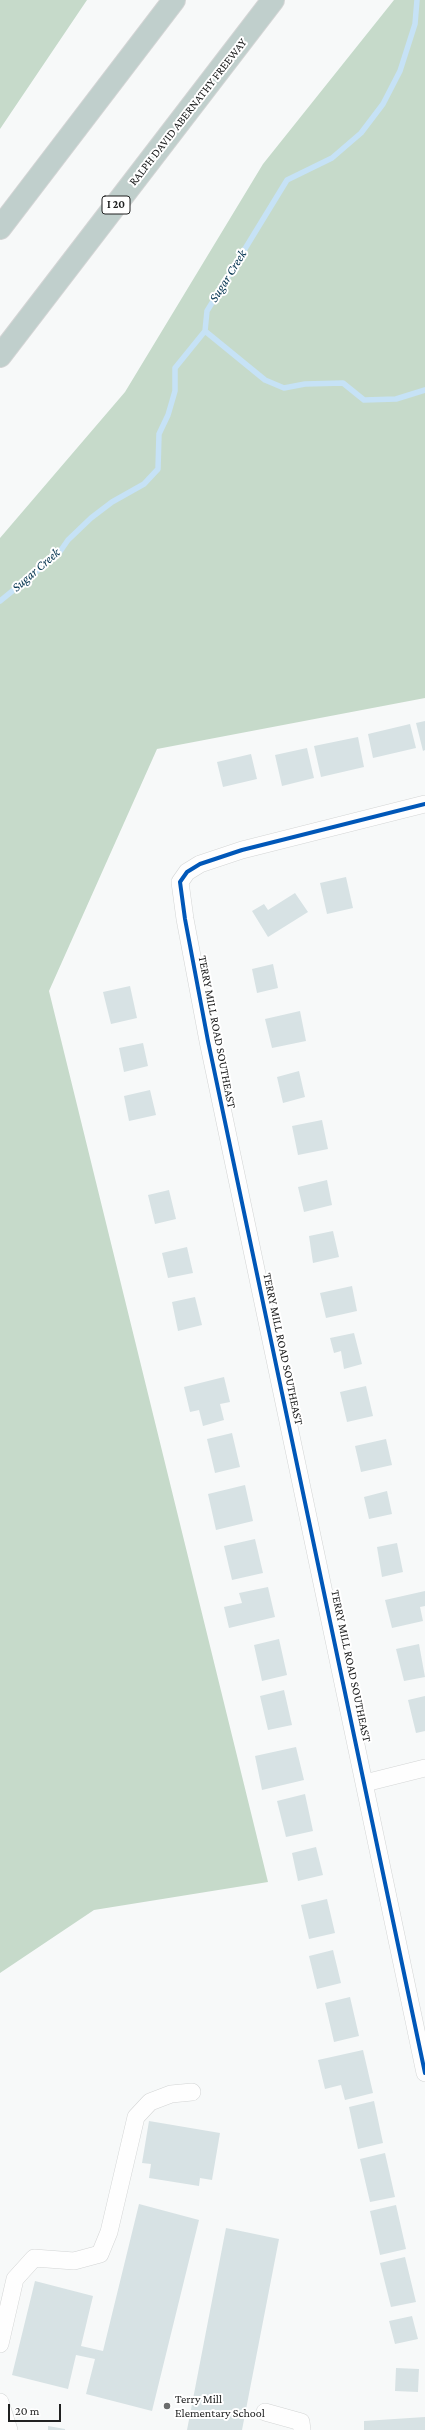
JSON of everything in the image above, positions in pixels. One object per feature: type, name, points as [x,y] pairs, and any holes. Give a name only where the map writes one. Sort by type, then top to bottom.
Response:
[{"type":"highway","points":[[0,228],[173,0]]},
{"type":"highway","name":"RALPH DAVID ABERNATHY FREEWAY","points":[[0,356],[233,55],[273,0]]},
{"type":"highway","points":[[233,55],[284,0]]},
{"type":"street","name":"TERRY MILL ROAD SOUTHEAST","points":[[425,804],[242,850],[200,864],[187,872],[180,882],[185,919],[208,1041],[425,2073]]},
{"type":"street","points":[[365,1783],[425,1768]]},
{"type":"street","points":[[0,2344],[15,2279],[34,2258],[74,2261],[100,2254],[109,2232],[136,2117],[150,2102],[170,2094],[192,2092]]},
{"type":"street","points":[[0,2402],[9,2430]]},
{"type":"street","points":[[265,2412],[301,2422],[302,2430]]},
{"type":"green space","points":[[0,0],[87,0],[0,129]]},
{"type":"green space","points":[[394,0],[425,0],[425,698],[157,749],[49,991],[268,1882],[94,1910],[0,1973],[0,538],[125,392],[263,164]]},
{"type":"building","points":[[425,721],[425,750],[423,751],[416,723]]},
{"type":"building","points":[[410,724],[416,748],[373,758],[368,734]]},
{"type":"building","points":[[358,737],[364,767],[321,777],[314,746]]},
{"type":"building","points":[[307,748],[314,778],[282,786],[275,755]]},
{"type":"building","points":[[251,754],[257,779],[223,787],[217,762]]},
{"type":"building","points":[[346,877],[353,908],[327,914],[320,883]]},
{"type":"building","points":[[295,893],[308,912],[268,937],[252,911],[264,904],[268,910]]},
{"type":"building","points":[[273,964],[278,988],[257,993],[252,969]]},
{"type":"building","points":[[130,986],[137,1018],[111,1024],[103,992]]},
{"type":"building","points":[[300,1011],[306,1041],[272,1048],[265,1019]]},
{"type":"building","points":[[143,1043],[148,1066],[124,1072],[119,1048]]},
{"type":"building","points":[[299,1071],[305,1097],[283,1103],[277,1077]]},
{"type":"building","points":[[150,1090],[156,1115],[129,1121],[124,1096]]},
{"type":"building","points":[[322,1120],[328,1149],[298,1155],[292,1126]]},
{"type":"building","points":[[327,1180],[332,1205],[304,1212],[298,1187]]},
{"type":"building","points":[[169,1190],[176,1219],[155,1224],[148,1195]]},
{"type":"building","points":[[333,1231],[339,1257],[313,1263],[309,1236]]},
{"type":"building","points":[[187,1247],[193,1273],[168,1278],[162,1253]]},
{"type":"building","points":[[352,1286],[357,1311],[326,1318],[320,1293]]},
{"type":"building","points":[[195,1297],[202,1325],[178,1331],[172,1302]]},
{"type":"building","points":[[354,1333],[362,1364],[344,1369],[341,1351],[334,1353],[330,1338]]},
{"type":"building","points":[[224,1377],[230,1402],[220,1404],[224,1420],[203,1426],[199,1410],[190,1412],[184,1387]]},
{"type":"building","points":[[366,1386],[373,1416],[347,1422],[340,1392]]},
{"type":"building","points":[[232,1433],[240,1467],[215,1473],[207,1439]]},
{"type":"building","points":[[386,1439],[392,1465],[361,1472],[355,1446]]},
{"type":"building","points":[[245,1485],[253,1521],[216,1530],[208,1494]]},
{"type":"building","points":[[387,1491],[392,1514],[369,1519],[364,1497]]},
{"type":"building","points":[[255,1539],[263,1573],[232,1580],[224,1546]]},
{"type":"building","points":[[397,1543],[403,1572],[382,1577],[377,1547]]},
{"type":"building","points":[[268,1587],[275,1617],[229,1628],[224,1607],[242,1603],[239,1593]]},
{"type":"building","points":[[425,1591],[425,1606],[420,1607],[423,1621],[392,1628],[385,1600]]},
{"type":"building","points":[[279,1639],[287,1675],[262,1681],[254,1645]]},
{"type":"building","points":[[419,1644],[425,1677],[404,1681],[396,1649]]},
{"type":"building","points":[[284,1690],[292,1725],[268,1730],[260,1696]]},
{"type":"building","points":[[425,1696],[425,1731],[416,1733],[408,1700]]},
{"type":"building","points":[[296,1747],[304,1780],[262,1790],[255,1756]]},
{"type":"building","points":[[305,1794],[313,1831],[286,1837],[277,1801]]},
{"type":"building","points":[[316,1847],[323,1875],[298,1881],[292,1853]]},
{"type":"building","points":[[327,1899],[335,1933],[309,1939],[301,1905]]},
{"type":"building","points":[[333,1950],[341,1983],[317,1989],[309,1956]]},
{"type":"building","points":[[350,1997],[359,2036],[334,2042],[325,2003]]},
{"type":"building","points":[[363,2050],[373,2093],[345,2100],[341,2085],[325,2089],[318,2060]]},
{"type":"building","points":[[374,2101],[383,2143],[358,2149],[349,2107]]},
{"type":"building","points":[[149,2121],[220,2133],[212,2180],[200,2178],[199,2186],[149,2178],[151,2164],[142,2163]]},
{"type":"building","points":[[385,2153],[395,2197],[370,2202],[360,2159]]},
{"type":"building","points":[[139,2204],[199,2220],[152,2411],[86,2394],[95,2359],[76,2355],[68,2389],[12,2375],[35,2281],[93,2296],[81,2346],[103,2351]]},
{"type":"building","points":[[396,2205],[406,2249],[380,2255],[370,2211]]},
{"type":"building","points":[[226,2228],[279,2239],[242,2430],[187,2430]]},
{"type":"building","points":[[405,2257],[416,2302],[391,2307],[380,2263]]},
{"type":"building","points":[[412,2316],[418,2339],[395,2344],[389,2321]]},
{"type":"building","points":[[396,2368],[419,2369],[418,2392],[395,2391]]},
{"type":"building","points":[[425,2417],[425,2430],[364,2430],[364,2421]]},
{"type":"building","points":[[48,2426],[65,2429],[65,2430],[48,2430]]},
{"type":"waterway","name":"Sugar Creek","points":[[0,601],[59,553],[68,540],[91,518],[112,502],[144,484],[158,469],[159,434],[168,415],[175,391],[175,368],[205,331],[207,311],[287,180],[332,158],[361,133],[383,104],[400,71],[415,24],[417,0]]},
{"type":"waterway","points":[[205,331],[265,380],[284,388],[305,384],[343,383],[364,400],[396,399],[425,390]]},
{"type":"cycle path","points":[[425,804],[242,850],[200,864],[187,872],[180,882],[185,919],[208,1041],[425,2073]]},
{"type":"place","name":"Terry Mill Elementary School","points":[[167,2406]]}]
